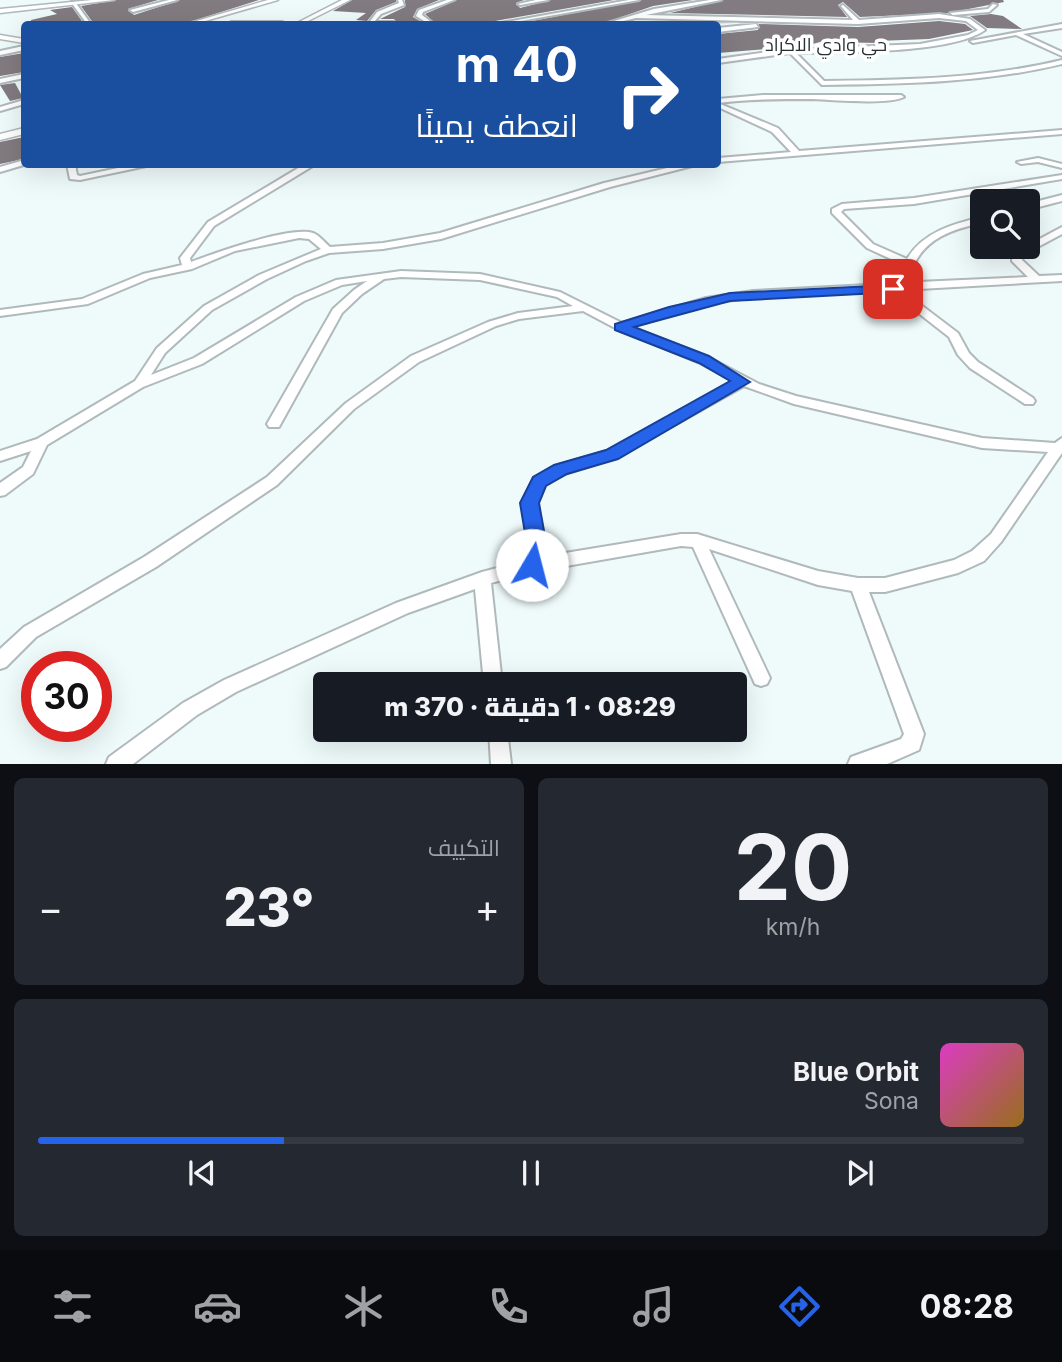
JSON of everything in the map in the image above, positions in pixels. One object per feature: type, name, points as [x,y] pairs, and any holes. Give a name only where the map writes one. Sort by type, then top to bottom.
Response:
[{"type":"street","points":[[1,11],[111,0]]},
{"type":"street","points":[[141,0],[153,5]]},
{"type":"street","points":[[133,10],[175,0]]},
{"type":"street","points":[[190,0],[208,2]]},
{"type":"street","points":[[200,21],[275,0]]},
{"type":"street","points":[[304,21],[347,0]]},
{"type":"street","points":[[372,21],[379,13],[402,4],[400,0]]},
{"type":"street","points":[[427,21],[419,16],[421,11],[452,0]]},
{"type":"street","points":[[520,4],[546,0]]},
{"type":"street","points":[[513,21],[637,0]]},
{"type":"street","points":[[618,21],[719,0]]},
{"type":"street","points":[[568,1],[580,8]]},
{"type":"street","points":[[73,3],[87,21]]},
{"type":"street","points":[[636,16],[858,22],[989,10],[995,5]]},
{"type":"street","points":[[843,6],[858,22]]},
{"type":"street","points":[[939,16],[968,20],[982,28],[980,33],[955,40]]},
{"type":"street","points":[[721,30],[780,20]]},
{"type":"street","points":[[721,61],[792,52],[874,48],[1017,34],[1062,26]]},
{"type":"street","points":[[1017,34],[1062,54]]},
{"type":"street","points":[[0,37],[21,40]]},
{"type":"street","points":[[0,53],[21,49]]},
{"type":"street","points":[[792,52],[822,83],[966,80],[1006,75],[1062,62]]},
{"type":"street","points":[[0,81],[21,77]]},
{"type":"street","points":[[721,102],[753,95],[842,99],[901,97]]},
{"type":"street","points":[[0,109],[21,103]]},
{"type":"street","points":[[721,104],[775,130],[796,153]]},
{"type":"street","points":[[0,137],[21,132]]},
{"type":"street","points":[[721,160],[1062,132]]},
{"type":"street","points":[[1021,162],[1038,160],[1062,166]]},
{"type":"street","points":[[0,170],[21,164]]},
{"type":"street","points":[[72,168],[73,177],[80,178],[131,168]]},
{"type":"street","points":[[188,267],[185,258],[211,224],[305,168]]},
{"type":"street","points":[[139,384],[161,351],[208,308],[263,277],[303,259],[328,250],[383,246],[441,236],[607,185],[679,168]]},
{"type":"street","points":[[908,263],[870,246],[835,211],[842,207],[914,201],[1062,177]]},
{"type":"street","points":[[1040,204],[1062,198]]},
{"type":"street","points":[[914,288],[908,274],[908,263],[941,231],[970,223]]},
{"type":"street","points":[[1036,279],[1017,261],[1016,256],[1062,230]]},
{"type":"street","points":[[0,313],[32,312],[84,302],[147,276],[188,267],[232,249],[282,237],[312,236],[328,250]]},
{"type":"street","points":[[282,237],[295,240],[304,247],[303,259]]},
{"type":"street","points":[[274,424],[337,311],[358,292],[387,275]]},
{"type":"street","points":[[0,456],[43,442],[139,384],[207,357],[311,293],[354,279],[387,275],[504,280],[560,295],[621,327],[704,360],[742,382],[821,408],[941,435],[1012,447],[1060,446]]},
{"type":"street","points":[[621,327],[674,310],[730,297],[1036,279],[1057,279],[1062,286]]},
{"type":"street","points":[[893,289],[954,335],[964,355],[974,365],[1029,401]]},
{"type":"street","points":[[0,661],[30,632],[150,562],[272,481],[350,406],[415,359],[492,324],[519,316],[583,308]]},
{"type":"street","points":[[540,564],[529,503],[539,482],[561,470],[612,454],[742,382]]},
{"type":"street","points":[[0,491],[28,470],[43,442]]},
{"type":"street","points":[[116,764],[190,709],[230,686],[402,608],[482,579],[540,564],[662,542],[697,540],[818,578],[858,584],[885,585],[958,566],[978,556],[996,538],[1060,446]]},
{"type":"street","points":[[697,540],[761,678]]},
{"type":"street","points":[[482,579],[492,672]]},
{"type":"street","points":[[858,584],[914,734],[912,743],[906,747],[858,764]]},
{"type":"street","points":[[499,742],[501,764]]},
{"type":"building","points":[[117,0],[158,0],[128,9],[134,15],[180,0],[259,0],[192,21],[92,21],[81,6]]},
{"type":"building","points":[[352,0],[396,2],[376,10],[367,21],[356,20],[366,13],[333,11]]},
{"type":"building","points":[[405,0],[439,0],[417,9],[413,17],[420,21],[380,19],[405,7]]},
{"type":"building","points":[[457,0],[524,0],[516,3],[520,8],[551,0],[614,0],[495,21],[433,21],[425,14]]},
{"type":"building","points":[[642,0],[693,0],[653,6],[610,21],[532,21]]},
{"type":"building","points":[[724,0],[1004,2],[948,13],[860,17],[843,2],[838,5],[847,17],[670,13]]},
{"type":"building","points":[[72,7],[82,21],[31,21],[57,14],[50,10]]},
{"type":"building","points":[[970,16],[1003,16],[1022,29],[987,28]]},
{"type":"building","points":[[939,21],[965,24],[973,30],[929,39],[877,41],[880,43],[820,42],[805,46],[721,53],[721,34],[758,30],[759,24],[858,27]]},
{"type":"building","points":[[21,54],[21,72],[0,76],[0,57]]},
{"type":"building","points":[[15,83],[21,98],[10,101],[0,85]]},
{"type":"building","points":[[21,138],[21,160],[0,164],[0,142]]},
{"type":"district","name":"حي وادي الاكراد","points":[[826,45]]},
{"type":"route","points":[[532,565],[540,564],[529,503],[539,482],[561,470],[612,454],[700,402],[742,382],[704,360],[621,327],[706,301],[730,297],[893,289]]}]
